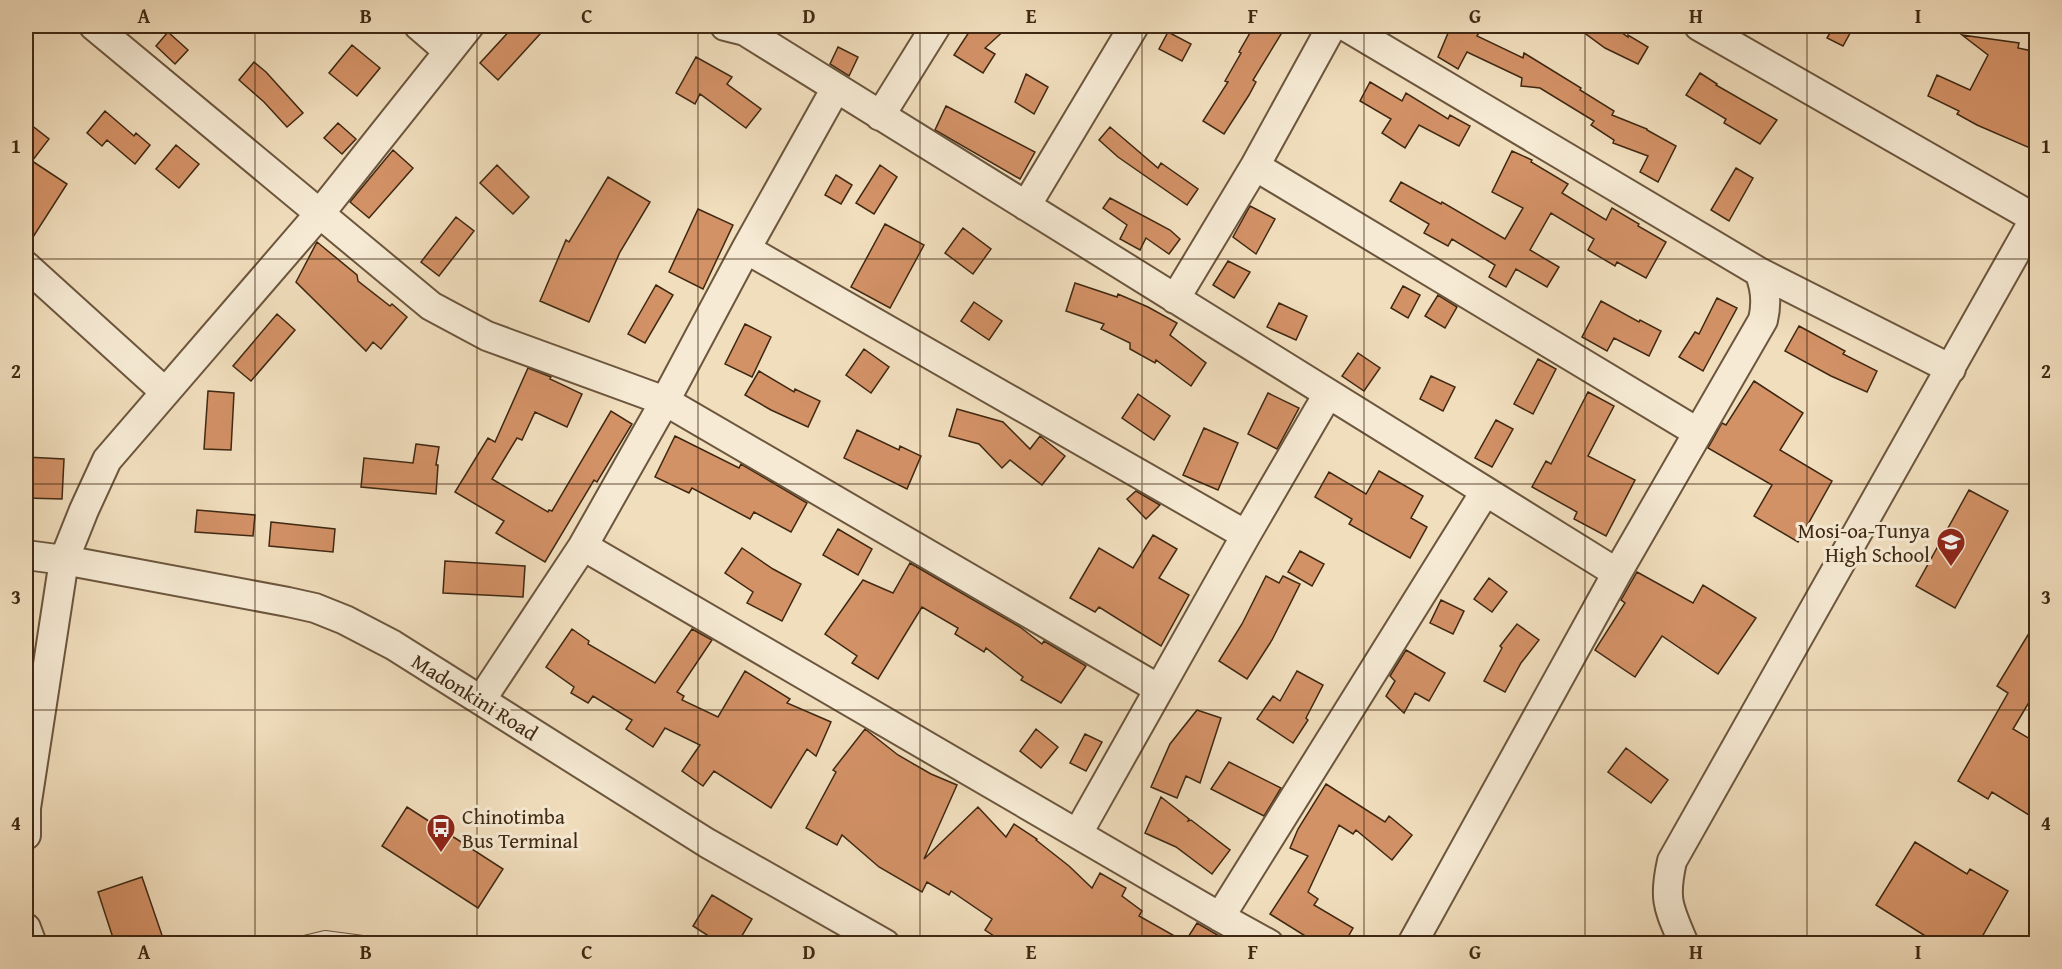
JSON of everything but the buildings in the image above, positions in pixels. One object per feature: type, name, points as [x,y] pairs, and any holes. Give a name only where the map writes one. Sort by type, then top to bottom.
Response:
[{"type":"street","points":[[94,26],[321,212],[430,306],[488,336],[665,401],[1159,689]]},
{"type":"street","points":[[418,26],[448,51]]},
{"type":"street","points":[[26,835],[26,808],[64,560],[107,460],[321,212],[469,26]]},
{"type":"street","points":[[880,116],[936,26]]},
{"type":"street","points":[[1026,207],[1134,26]]},
{"type":"street","points":[[1175,299],[1255,166],[1332,26]]},
{"type":"street","points":[[1345,26],[1759,272],[1951,369]]},
{"type":"street","points":[[1684,944],[1668,906],[1666,886],[1672,861],[2036,218],[1699,26]]},
{"type":"street","points":[[739,27],[1617,573]]},
{"type":"street","points":[[481,700],[583,546],[836,88]]},
{"type":"street","points":[[1255,166],[1697,432]]},
{"type":"street","points":[[746,249],[1246,535]]},
{"type":"street","points":[[26,266],[165,392]]},
{"type":"street","points":[[1412,944],[1617,573],[1763,320],[1766,308],[1765,295],[1759,272]]},
{"type":"street","points":[[1077,833],[1328,394]]},
{"type":"street","points":[[1220,917],[1485,492]]},
{"type":"street","points":[[583,546],[1269,944]]},
{"type":"street","name":"Madonkini Road","points":[[26,555],[64,560],[315,608],[345,620],[393,645],[707,843],[885,944]]},
{"type":"street","points":[[26,928],[32,944]]},
{"type":"lane","points":[[300,944],[325,938],[370,944]]},
{"type":"place","name":"Mosi-oa-Tunya High School","points":[[1951,568]]},
{"type":"place","name":"Chinotimba Bus Terminal","points":[[441,854]]}]
